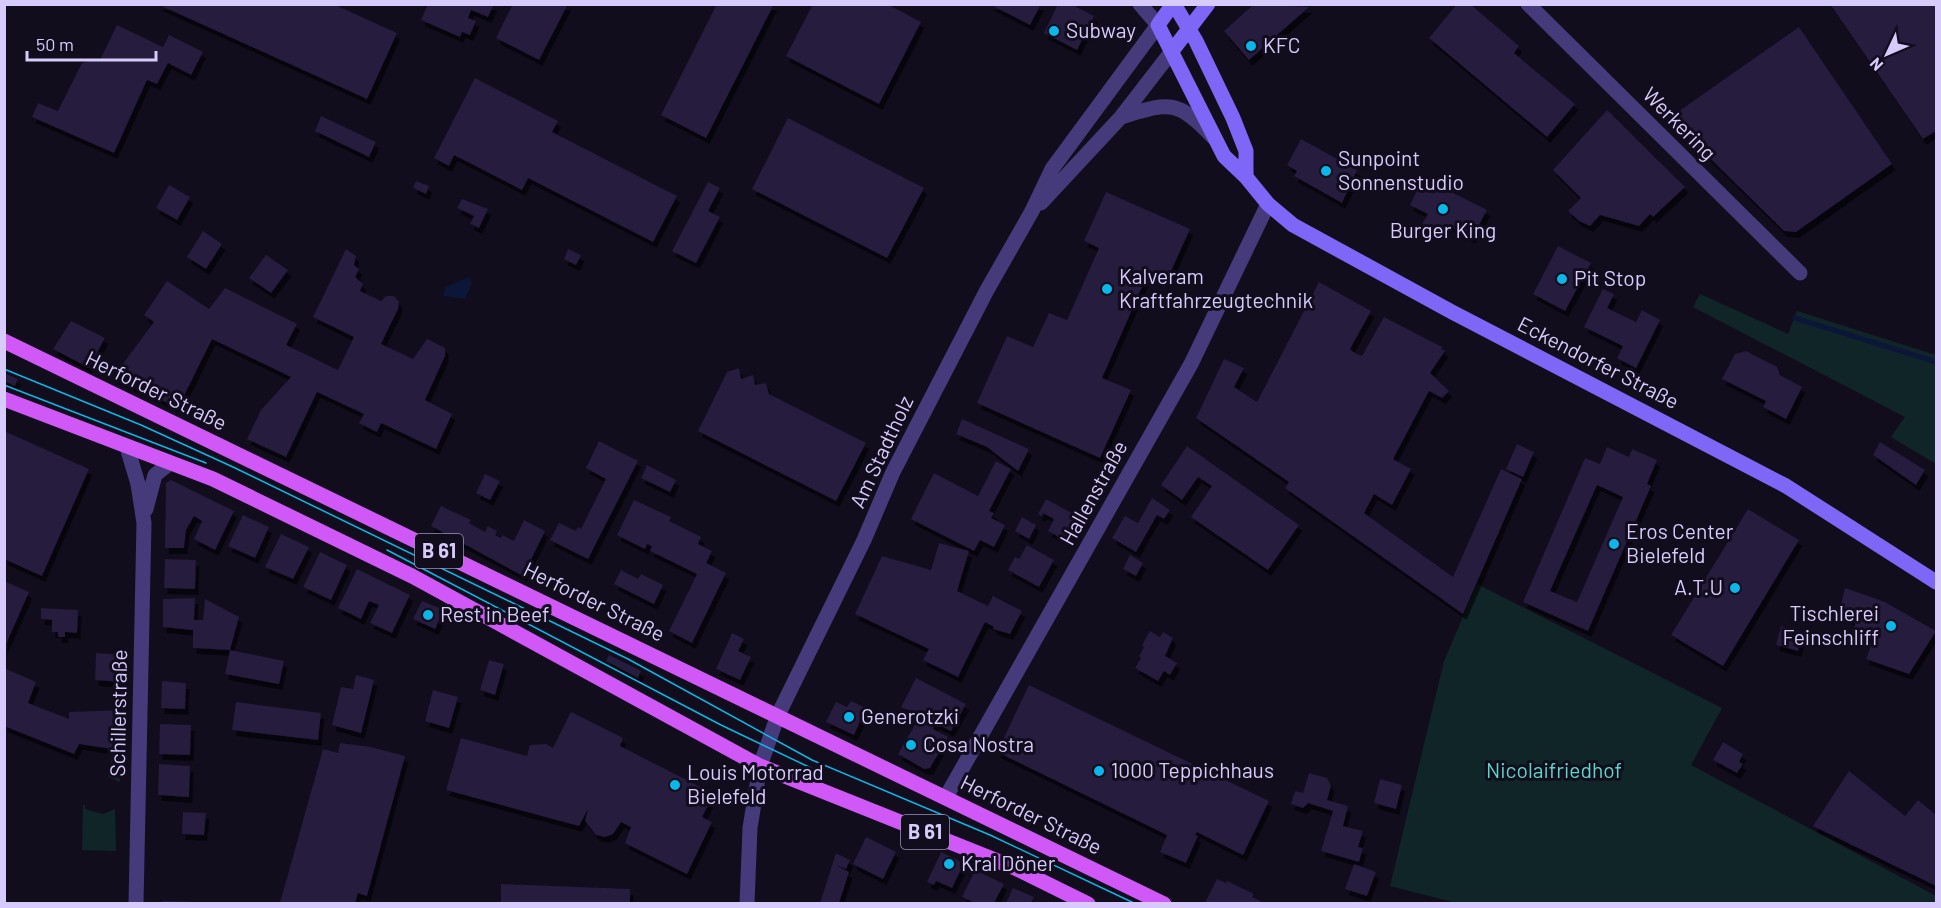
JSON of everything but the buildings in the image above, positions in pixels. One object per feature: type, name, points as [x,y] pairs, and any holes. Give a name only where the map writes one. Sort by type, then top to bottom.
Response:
[{"type":"main road","name":"Am Stadtholz","points":[[1158,25],[1174,4]]},
{"type":"main road","points":[[1174,4],[1189,28],[1246,152],[1246,177]]},
{"type":"main road","name":"Am Stadtholz","points":[[1172,51],[1208,4]]},
{"type":"main road","name":"Eckendorfer Straße","points":[[1158,25],[1224,156],[1246,177],[1268,204],[1293,225],[1385,276],[1786,486],[1936,582]]},
{"type":"main road","name":"Herforder Straße","points":[[4,342],[1164,903]]},
{"type":"main road","name":"B 61","points":[[4,399],[213,479],[412,576],[759,766],[1015,868],[1088,903]]},
{"type":"street","name":"Eckendorfer Straße","points":[[1140,4],[1158,25]]},
{"type":"street","name":"Werkering","points":[[1528,4],[1800,273]]},
{"type":"street","name":"Am Stadtholz","points":[[747,903],[750,828],[759,766],[778,715],[944,372],[1032,211],[1052,169],[1158,25]]},
{"type":"street","name":"Am Stadtholz","points":[[1032,211],[1121,117],[1172,51]]},
{"type":"street","points":[[1121,117],[1161,105],[1180,108],[1217,140]]},
{"type":"street","name":"Hallenstraße","points":[[946,797],[1191,364],[1268,204]]},
{"type":"street","name":"Schillerstraße","points":[[127,447],[138,484],[144,523],[136,903]]},
{"type":"street","name":"Schillerstraße","points":[[144,523],[155,476],[170,463]]},
{"type":"green space","points":[[1700,294],[1788,334],[1797,311],[1936,355],[1936,464],[1891,437],[1905,417],[1693,307]]},
{"type":"green space","name":"Nicolaifriedhof","points":[[1477,584],[1722,708],[1691,765],[1936,896],[1936,903],[1460,904],[1390,886],[1444,661]]},
{"type":"green space","points":[[116,733],[122,734],[120,782],[108,777]]},
{"type":"green space","points":[[83,805],[85,809],[103,814],[115,809],[116,851],[82,850]]},
{"type":"water","points":[[469,277],[472,283],[465,299],[443,296],[446,287]]},
{"type":"waterway","points":[[1795,318],[1936,362]]},
{"type":"tram line","points":[[4,369],[141,425],[233,467],[628,659],[812,760],[990,835],[1136,904]]},
{"type":"tram line","points":[[4,385],[206,463]]},
{"type":"tram line","points":[[387,550],[721,725],[811,768]]},
{"type":"place","name":"Subway","points":[[1054,31]]},
{"type":"place","name":"KFC","points":[[1251,46]]},
{"type":"place","name":"Sunpoint Sonnenstudio","points":[[1326,171]]},
{"type":"place","name":"Burger King","points":[[1443,209]]},
{"type":"place","name":"Pit Stop","points":[[1562,279]]},
{"type":"place","name":"Kalveram Kraftfahrzeugtechnik","points":[[1107,289]]},
{"type":"place","name":"Eros Center Bielefeld","points":[[1614,544]]},
{"type":"place","name":"A.T.U","points":[[1735,588]]},
{"type":"place","name":"Rest in Beef","points":[[428,615]]},
{"type":"place","name":"Tischlerei Feinschliff","points":[[1891,626]]},
{"type":"place","name":"Generotzki","points":[[849,717]]},
{"type":"place","name":"Cosa Nostra","points":[[911,745]]},
{"type":"place","name":"1000 Teppichhaus","points":[[1099,771]]},
{"type":"place","name":"Louis Motorrad Bielefeld","points":[[675,785]]},
{"type":"place","name":"Kral Döner","points":[[949,864]]}]
